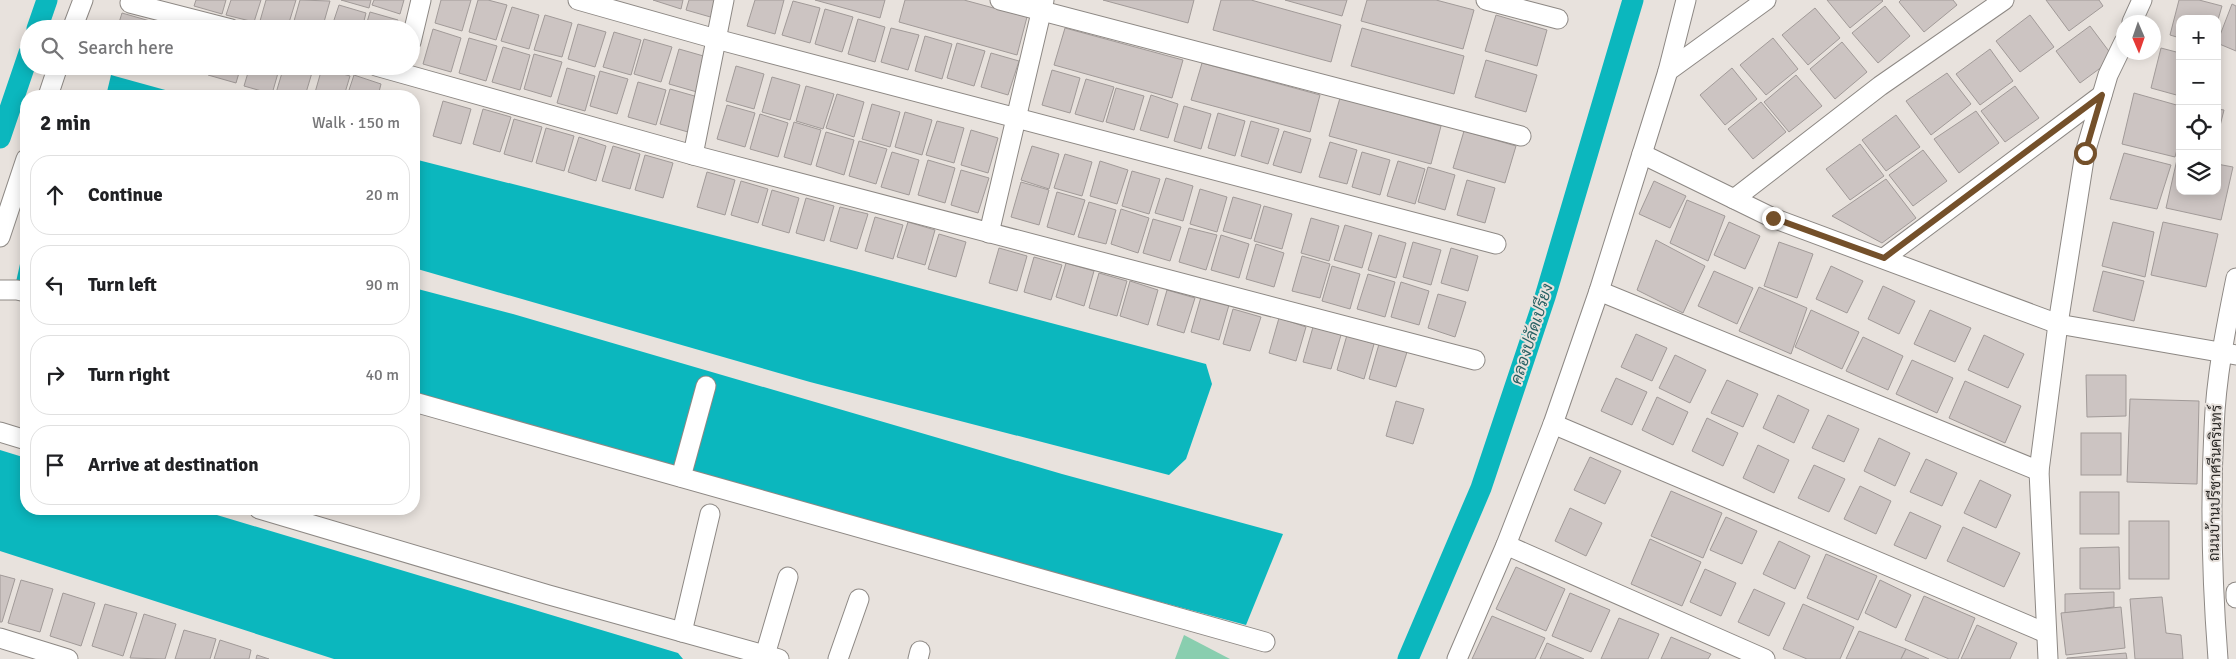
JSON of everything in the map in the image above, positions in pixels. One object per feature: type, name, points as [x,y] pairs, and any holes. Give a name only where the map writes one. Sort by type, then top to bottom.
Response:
[{"type":"street","points":[[75,20],[83,0]]},
{"type":"street","points":[[416,20],[421,0]]},
{"type":"street","points":[[578,0],[716,39],[1496,244]]},
{"type":"street","points":[[693,155],[724,0]]},
{"type":"street","points":[[1000,0],[1042,5],[1521,136]]},
{"type":"street","points":[[1486,0],[1558,19]]},
{"type":"street","points":[[1457,659],[1506,545],[1553,424],[1599,291],[1642,154],[1668,71],[1686,0]]},
{"type":"street","points":[[1668,71],[1766,0]]},
{"type":"street","points":[[1734,199],[1880,86],[2004,0]]},
{"type":"street","points":[[2135,15],[2142,0]]},
{"type":"street","points":[[130,3],[196,20]]},
{"type":"street","points":[[989,233],[1042,5]]},
{"type":"street","points":[[2048,659],[2039,471],[2058,324],[2085,153],[2108,75],[2116,58]]},
{"type":"street","points":[[420,74],[693,155],[1475,360]]},
{"type":"street","points":[[50,90],[55,75]]},
{"type":"street","points":[[1884,258],[2102,95]]},
{"type":"street","points":[[1642,154],[1773,218],[2058,324],[2229,354]]},
{"type":"street","points":[[0,237],[20,177]]},
{"type":"street","name":"ถนนบ้านปรีชาศรีนครินทร์","points":[[2218,659],[2212,590],[2214,427],[2229,354],[2236,278]]},
{"type":"street","points":[[0,290],[20,291]]},
{"type":"street","points":[[1599,291],[2039,471]]},
{"type":"street","points":[[681,477],[706,386]]},
{"type":"street","points":[[420,404],[1265,642]]},
{"type":"street","points":[[1553,424],[2046,633]]},
{"type":"street","points":[[0,432],[20,438]]},
{"type":"street","points":[[682,632],[710,514]]},
{"type":"street","points":[[280,515],[772,657],[788,577]]},
{"type":"street","points":[[1506,545],[1765,659]]},
{"type":"street","points":[[2236,592],[2236,597]]},
{"type":"street","points":[[838,659],[859,599]]},
{"type":"street","points":[[0,638],[68,659]]},
{"type":"green space","points":[[1184,635],[1230,659],[1175,659]]},
{"type":"water","points":[[111,75],[165,90],[107,90]]},
{"type":"water","points":[[420,161],[855,271],[1206,364],[1212,384],[1186,459],[1169,475],[810,382],[420,270]]},
{"type":"water","points":[[20,264],[20,283],[16,282]]},
{"type":"water","points":[[420,290],[513,314],[1062,474],[1283,534],[1246,625],[922,538],[420,394]]},
{"type":"water","points":[[0,450],[20,456],[20,515],[217,515],[678,653],[683,659],[334,659],[0,551]]},
{"type":"building","points":[[196,0],[226,0],[222,14],[194,6]]},
{"type":"building","points":[[231,0],[261,0],[255,20],[226,15]]},
{"type":"building","points":[[266,0],[296,0],[290,20],[260,20]]},
{"type":"building","points":[[300,0],[330,1],[325,20],[294,20]]},
{"type":"building","points":[[341,0],[371,0],[369,8]]},
{"type":"building","points":[[374,0],[404,0],[400,14],[372,5]]},
{"type":"building","points":[[441,0],[471,0],[462,31],[435,23]]},
{"type":"building","points":[[478,0],[488,0],[507,5],[496,40],[469,32]]},
{"type":"building","points":[[653,0],[683,0],[681,9]]},
{"type":"building","points":[[689,0],[719,0],[714,18],[686,10]]},
{"type":"building","points":[[755,0],[784,0],[775,34],[747,26]]},
{"type":"building","points":[[815,0],[885,0],[880,18]]},
{"type":"building","points":[[905,0],[964,0],[1027,17],[1017,55],[899,22]]},
{"type":"building","points":[[1103,0],[1194,0],[1188,23]]},
{"type":"building","points":[[1221,0],[1251,0],[1341,25],[1331,62],[1213,30]]},
{"type":"building","points":[[1285,0],[1347,0],[1342,16]]},
{"type":"building","points":[[1367,0],[1436,0],[1474,10],[1463,49],[1361,21]]},
{"type":"building","points":[[1827,0],[1882,0],[1883,1],[1850,28]]},
{"type":"building","points":[[1901,0],[1953,0],[1957,5],[1924,32],[1899,2]]},
{"type":"building","points":[[2046,0],[2099,0],[2103,6],[2069,31]]},
{"type":"building","points":[[2179,0],[2199,0],[2222,6],[2219,15],[2176,15],[2176,37],[2170,35]]},
{"type":"building","points":[[793,1],[820,8],[810,43],[782,35]]},
{"type":"building","points":[[2232,4],[2236,6],[2236,51],[2221,45],[2221,33]]},
{"type":"building","points":[[339,5],[366,13],[364,20],[334,20]]},
{"type":"building","points":[[1885,6],[1910,36],[1878,63],[1852,33]]},
{"type":"building","points":[[512,7],[539,15],[529,49],[501,41]]},
{"type":"building","points":[[1815,8],[1840,38],[1808,65],[1782,35]]},
{"type":"building","points":[[825,9],[853,17],[842,52],[815,44]]},
{"type":"building","points":[[370,12],[398,20],[368,20]]},
{"type":"building","points":[[122,13],[146,20],[120,20]]},
{"type":"building","points":[[545,15],[572,23],[562,57],[534,50]]},
{"type":"building","points":[[1496,15],[1547,30],[1537,66],[1485,51]]},
{"type":"building","points":[[2030,15],[2054,47],[2020,72],[1996,41]]},
{"type":"building","points":[[858,19],[885,27],[875,62],[848,54]]},
{"type":"building","points":[[578,24],[606,32],[595,67],[568,59]]},
{"type":"building","points":[[2090,26],[2114,58],[2080,83],[2056,51]]},
{"type":"building","points":[[891,28],[919,35],[908,70],[881,62]]},
{"type":"building","points":[[1065,28],[1183,60],[1172,98],[1054,65]]},
{"type":"building","points":[[1362,28],[1464,56],[1454,94],[1351,66]]},
{"type":"building","points":[[433,29],[461,38],[451,72],[423,64]]},
{"type":"building","points":[[614,32],[641,40],[631,75],[603,67]]},
{"type":"building","points":[[925,36],[952,44],[942,79],[915,71]]},
{"type":"building","points":[[469,38],[497,46],[486,81],[459,73]]},
{"type":"building","points":[[1773,38],[1798,69],[1766,95],[1740,65]]},
{"type":"building","points":[[644,39],[672,47],[661,82],[634,74]]},
{"type":"building","points":[[1842,42],[1867,72],[1835,99],[1810,69]]},
{"type":"building","points":[[957,43],[985,51],[974,86],[947,78]]},
{"type":"building","points":[[503,47],[530,55],[520,90],[492,82]]},
{"type":"building","points":[[2161,48],[2176,52],[2176,95],[2151,88],[2158,60],[2161,60]]},
{"type":"building","points":[[679,49],[707,57],[697,92],[669,84]]},
{"type":"building","points":[[1990,49],[2013,81],[1980,105],[1956,74]]},
{"type":"building","points":[[991,53],[1019,61],[1008,95],[981,87]]},
{"type":"building","points":[[534,54],[562,62],[551,97],[524,89]]},
{"type":"building","points":[[1486,60],[1537,75],[1526,112],[1475,97]]},
{"type":"building","points":[[1202,63],[1320,95],[1310,132],[1191,100]]},
{"type":"building","points":[[736,66],[764,74],[754,109],[726,101]]},
{"type":"building","points":[[567,68],[595,76],[585,111],[557,103]]},
{"type":"building","points":[[1732,68],[1757,99],[1725,125],[1700,95]]},
{"type":"building","points":[[1052,70],[1080,78],[1070,113],[1042,105]]},
{"type":"building","points":[[600,71],[628,79],[617,114],[590,106]]},
{"type":"building","points":[[1947,73],[1971,104],[1931,135],[1906,101]]},
{"type":"building","points":[[208,75],[238,75],[236,83]]},
{"type":"building","points":[[247,75],[277,75],[273,90],[258,90],[244,86]]},
{"type":"building","points":[[281,75],[311,75],[307,90],[277,90]]},
{"type":"building","points":[[320,75],[350,76],[346,90],[316,90]]},
{"type":"building","points":[[354,75],[381,84],[380,90],[349,90]]},
{"type":"building","points":[[1796,75],[1822,106],[1789,132],[1764,102]]},
{"type":"building","points":[[772,77],[800,85],[790,120],[762,112]]},
{"type":"building","points":[[1086,79],[1114,87],[1103,122],[1075,114]]},
{"type":"building","points":[[638,82],[666,90],[656,125],[628,117]]},
{"type":"building","points":[[806,86],[834,94],[823,129],[796,121]]},
{"type":"building","points":[[2015,86],[2039,118],[2005,142],[1981,111]]},
{"type":"building","points":[[1116,88],[1144,96],[1134,130],[1106,122]]},
{"type":"building","points":[[670,89],[698,97],[688,132],[660,124]]},
{"type":"building","points":[[2134,93],[2176,105],[2175,157],[2122,144]]},
{"type":"building","points":[[837,94],[864,102],[854,137],[826,128]]},
{"type":"building","points":[[1151,95],[1178,104],[1168,138],[1140,130]]},
{"type":"building","points":[[1340,98],[1441,126],[1431,164],[1329,136]]},
{"type":"building","points":[[443,101],[471,109],[461,144],[433,136]]},
{"type":"building","points":[[1761,102],[1786,132],[1753,159],[1728,129]]},
{"type":"building","points":[[872,104],[900,112],[890,147],[862,139]]},
{"type":"building","points":[[727,105],[755,113],[745,147],[717,139]]},
{"type":"building","points":[[1184,106],[1211,114],[1201,149],[1174,141]]},
{"type":"building","points":[[483,109],[511,117],[500,152],[473,144]]},
{"type":"building","points":[[2221,110],[2224,110],[2221,122]]},
{"type":"building","points":[[1976,111],[1999,143],[1959,173],[1934,139]]},
{"type":"building","points":[[905,112],[932,120],[922,155],[895,147]]},
{"type":"building","points":[[1218,113],[1245,121],[1235,156],[1208,148]]},
{"type":"building","points":[[760,114],[788,123],[778,157],[750,149]]},
{"type":"building","points":[[1896,115],[1920,147],[1886,171],[1862,140]]},
{"type":"building","points":[[514,119],[542,127],[532,162],[504,154]]},
{"type":"building","points":[[937,121],[964,128],[954,163],[926,155]]},
{"type":"building","points":[[1251,121],[1279,129],[1268,164],[1241,156]]},
{"type":"building","points":[[794,122],[821,130],[811,165],[784,157]]},
{"type":"building","points":[[546,128],[574,136],[564,171],[536,163]]},
{"type":"building","points":[[971,130],[998,138],[988,173],[961,165]]},
{"type":"building","points":[[1284,131],[1311,139],[1301,173],[1273,165]]},
{"type":"building","points":[[1464,131],[1516,146],[1505,183],[1453,168]]},
{"type":"building","points":[[826,132],[854,140],[844,175],[816,166]]},
{"type":"building","points":[[579,137],[606,146],[596,181],[568,172]]},
{"type":"building","points":[[859,141],[887,149],[876,184],[849,176]]},
{"type":"building","points":[[1330,142],[1357,150],[1347,184],[1319,177]]},
{"type":"building","points":[[1860,144],[1884,176],[1850,200],[1826,169]]},
{"type":"building","points":[[613,146],[640,154],[630,189],[602,181]]},
{"type":"building","points":[[1032,146],[1059,154],[1049,189],[1021,180]]},
{"type":"building","points":[[1923,150],[1947,181],[1913,206],[1889,175]]},
{"type":"building","points":[[892,152],[919,160],[909,195],[881,187]]},
{"type":"building","points":[[1362,152],[1390,160],[1380,195],[1352,187]]},
{"type":"building","points":[[2124,153],[2171,165],[2157,209],[2110,199]]},
{"type":"building","points":[[1065,154],[1092,162],[1082,196],[1054,188]]},
{"type":"building","points":[[645,155],[673,163],[663,198],[635,190]]},
{"type":"building","points":[[928,160],[955,168],[945,203],[918,195]]},
{"type":"building","points":[[1100,161],[1128,170],[1117,204],[1090,196]]},
{"type":"building","points":[[1398,161],[1425,169],[1415,204],[1387,196]]},
{"type":"building","points":[[2176,164],[2176,195],[2221,195],[2221,165],[2233,167],[2221,220],[2166,208]]},
{"type":"building","points":[[1428,167],[1455,175],[1445,210],[1418,202]]},
{"type":"building","points":[[961,170],[989,178],[978,213],[951,205]]},
{"type":"building","points":[[1132,171],[1160,179],[1149,214],[1122,206]]},
{"type":"building","points":[[707,172],[735,180],[725,215],[697,207]]},
{"type":"building","points":[[1166,178],[1193,186],[1183,221],[1155,213]]},
{"type":"building","points":[[1886,179],[1916,218],[1882,243],[1832,216]]},
{"type":"building","points":[[1467,180],[1495,188],[1485,223],[1457,215]]},
{"type":"building","points":[[741,181],[768,189],[758,223],[731,215]]},
{"type":"building","points":[[1654,181],[1686,196],[1670,228],[1639,214]]},
{"type":"building","points":[[1021,182],[1049,190],[1039,225],[1011,217]]},
{"type":"building","points":[[1200,189],[1227,197],[1217,232],[1190,224]]},
{"type":"building","points":[[772,190],[799,198],[789,233],[762,225]]},
{"type":"building","points":[[1057,192],[1085,200],[1074,235],[1047,227]]},
{"type":"building","points":[[1233,197],[1261,205],[1251,239],[1223,231]]},
{"type":"building","points":[[806,198],[834,206],[824,241],[796,233]]},
{"type":"building","points":[[1687,200],[1725,216],[1708,261],[1670,243]]},
{"type":"building","points":[[1089,202],[1116,210],[1106,244],[1078,237]]},
{"type":"building","points":[[1264,206],[1292,214],[1282,249],[1254,241]]},
{"type":"building","points":[[840,207],[868,214],[857,249],[830,241]]},
{"type":"building","points":[[1121,209],[1149,218],[1138,253],[1111,244]]},
{"type":"building","points":[[875,217],[903,225],[893,259],[865,251]]},
{"type":"building","points":[[1311,218],[1339,226],[1329,261],[1301,253]]},
{"type":"building","points":[[1153,219],[1181,227],[1170,261],[1143,253]]},
{"type":"building","points":[[908,222],[935,230],[925,265],[897,257]]},
{"type":"building","points":[[1729,222],[1760,236],[1745,269],[1714,255]]},
{"type":"building","points":[[2113,222],[2154,232],[2145,277],[2102,266]]},
{"type":"building","points":[[2163,222],[2218,234],[2206,287],[2151,275]]},
{"type":"building","points":[[1345,225],[1372,233],[1362,268],[1334,260]]},
{"type":"building","points":[[1189,228],[1217,235],[1206,270],[1179,262]]},
{"type":"building","points":[[939,234],[966,242],[956,277],[928,269]]},
{"type":"building","points":[[1221,235],[1249,244],[1239,278],[1211,270]]},
{"type":"building","points":[[1379,235],[1406,243],[1396,278],[1368,270]]},
{"type":"building","points":[[1656,240],[1705,266],[1683,313],[1637,290]]},
{"type":"building","points":[[1413,242],[1441,250],[1431,285],[1403,277]]},
{"type":"building","points":[[1779,242],[1813,254],[1797,298],[1764,286]]},
{"type":"building","points":[[1256,244],[1284,253],[1274,287],[1246,279]]},
{"type":"building","points":[[999,248],[1027,256],[1017,291],[989,283]]},
{"type":"building","points":[[1451,248],[1478,256],[1468,291],[1441,283]]},
{"type":"building","points":[[1302,256],[1330,264],[1320,298],[1292,291]]},
{"type":"building","points":[[1034,257],[1062,265],[1051,300],[1024,292]]},
{"type":"building","points":[[1066,263],[1094,271],[1084,306],[1056,297]]},
{"type":"building","points":[[1332,266],[1360,274],[1350,309],[1322,301]]},
{"type":"building","points":[[1831,266],[1863,281],[1847,313],[1816,299]]},
{"type":"building","points":[[1714,271],[1753,288],[1737,324],[1698,306]]},
{"type":"building","points":[[2103,271],[2144,281],[2134,321],[2093,311]]},
{"type":"building","points":[[1099,273],[1127,281],[1117,316],[1089,308]]},
{"type":"building","points":[[1368,274],[1395,282],[1385,317],[1357,309]]},
{"type":"building","points":[[1130,281],[1158,290],[1148,325],[1120,316]]},
{"type":"building","points":[[1401,282],[1429,291],[1419,325],[1391,317]]},
{"type":"building","points":[[1883,286],[1915,301],[1899,334],[1868,319]]},
{"type":"building","points":[[1759,287],[1807,308],[1791,354],[1739,331]]},
{"type":"building","points":[[1167,290],[1195,298],[1184,333],[1157,325]]},
{"type":"building","points":[[1438,294],[1466,302],[1455,337],[1428,328]]},
{"type":"building","points":[[1201,297],[1229,305],[1219,340],[1191,332]]},
{"type":"building","points":[[1233,309],[1261,317],[1250,351],[1223,344]]},
{"type":"building","points":[[1811,310],[1859,332],[1842,369],[1795,347]]},
{"type":"building","points":[[1930,310],[1971,328],[1955,362],[1914,344]]},
{"type":"building","points":[[1279,318],[1306,327],[1296,361],[1269,353]]},
{"type":"building","points":[[1313,327],[1341,335],[1331,369],[1303,362]]},
{"type":"building","points":[[1636,334],[1667,348],[1652,381],[1621,367]]},
{"type":"building","points":[[1347,335],[1374,344],[1364,379],[1337,370]]},
{"type":"building","points":[[1984,335],[2024,354],[2008,388],[1968,370]]},
{"type":"building","points":[[1863,337],[1903,356],[1888,390],[1846,371]]},
{"type":"building","points":[[1379,344],[1407,352],[1396,387],[1369,379]]},
{"type":"building","points":[[1675,355],[1706,370],[1690,403],[1659,388]]},
{"type":"building","points":[[1912,360],[1953,378],[1937,413],[1896,394]]},
{"type":"building","points":[[2086,375],[2126,375],[2126,416],[2087,417]]},
{"type":"building","points":[[1616,378],[1647,392],[1632,425],[1601,411]]},
{"type":"building","points":[[1727,380],[1758,394],[1743,427],[1711,413]]},
{"type":"building","points":[[1965,381],[2021,406],[2005,443],[1949,418]]},
{"type":"building","points":[[1778,395],[1809,410],[1794,443],[1763,428]]},
{"type":"building","points":[[1657,397],[1688,412],[1673,445],[1642,430]]},
{"type":"building","points":[[2130,399],[2199,401],[2197,484],[2127,482]]},
{"type":"building","points":[[1396,401],[1424,409],[1413,444],[1386,436]]},
{"type":"building","points":[[1828,415],[1859,429],[1844,462],[1812,448]]},
{"type":"building","points":[[1707,418],[1738,433],[1723,466],[1692,451]]},
{"type":"building","points":[[2081,433],[2121,433],[2121,475],[2081,475]]},
{"type":"building","points":[[1879,438],[1910,453],[1895,486],[1864,471]]},
{"type":"building","points":[[1758,445],[1789,460],[1774,493],[1743,478]]},
{"type":"building","points":[[1590,457],[1621,471],[1605,504],[1574,490]]},
{"type":"building","points":[[1926,459],[1957,473],[1942,506],[1910,492]]},
{"type":"building","points":[[1814,465],[1845,479],[1829,512],[1798,498]]},
{"type":"building","points":[[1980,480],[2011,495],[1996,528],[1964,513]]},
{"type":"building","points":[[1860,486],[1891,501],[1876,534],[1844,519]]},
{"type":"building","points":[[1671,491],[1722,513],[1703,558],[1651,536]]},
{"type":"building","points":[[2080,492],[2119,492],[2119,534],[2080,534]]},
{"type":"building","points":[[1570,508],[1602,523],[1586,556],[1555,541]]},
{"type":"building","points":[[1910,512],[1941,526],[1926,559],[1894,545]]},
{"type":"building","points":[[1726,517],[1757,531],[1742,564],[1710,550]]},
{"type":"building","points":[[2129,521],[2169,521],[2169,579],[2129,579]]},
{"type":"building","points":[[1963,527],[2020,553],[2004,587],[1947,561]]},
{"type":"building","points":[[1650,539],[1701,562],[1682,606],[1631,584]]},
{"type":"building","points":[[1779,541],[1810,556],[1795,589],[1763,574]]},
{"type":"building","points":[[2119,547],[2120,589],[2080,589],[2080,548]]},
{"type":"building","points":[[1826,554],[1877,576],[1858,620],[1807,598]]},
{"type":"building","points":[[1516,567],[1565,589],[1546,631],[1496,609]]},
{"type":"building","points":[[1705,569],[1736,583],[1721,616],[1690,602]]},
{"type":"building","points":[[0,575],[15,579],[2,622],[0,622]]},
{"type":"building","points":[[21,580],[53,589],[40,632],[8,623]]},
{"type":"building","points":[[1880,580],[1911,595],[1896,628],[1865,613]]},
{"type":"building","points":[[1754,589],[1785,603],[1769,636],[1738,622]]},
{"type":"building","points":[[2114,592],[2114,607],[2065,613],[2065,594]]},
{"type":"building","points":[[63,593],[95,603],[81,646],[50,636]]},
{"type":"building","points":[[1570,593],[1610,610],[1591,652],[1552,636]]},
{"type":"building","points":[[1924,596],[1975,618],[1958,659],[1949,659],[1905,640]]},
{"type":"building","points":[[2162,597],[2166,633],[2181,635],[2183,659],[2135,659],[2130,599]]},
{"type":"building","points":[[105,604],[137,613],[123,656],[92,646]]},
{"type":"building","points":[[1803,604],[1854,627],[1840,659],[1807,659],[1783,649]]},
{"type":"building","points":[[2121,607],[2125,648],[2066,655],[2061,613]]},
{"type":"building","points":[[144,614],[176,624],[165,659],[130,658]]},
{"type":"building","points":[[1492,616],[1545,638],[1535,659],[1472,659]]},
{"type":"building","points":[[1619,618],[1659,634],[1648,659],[1601,659]]},
{"type":"building","points":[[1977,625],[2017,643],[2010,659],[1961,659]]},
{"type":"building","points":[[184,630],[216,639],[210,659],[175,659]]},
{"type":"building","points":[[1859,631],[1906,649],[1901,659],[1846,659]]},
{"type":"building","points":[[1671,637],[1711,654],[1708,659],[1661,659]]},
{"type":"building","points":[[220,640],[251,650],[249,659],[214,659]]},
{"type":"building","points":[[1547,643],[1584,659],[1540,659]]},
{"type":"building","points":[[1906,649],[1929,659],[1901,659]]},
{"type":"building","points":[[2126,653],[2127,659],[2067,659],[2067,658]]},
{"type":"building","points":[[257,655],[269,659],[256,659]]},
{"type":"waterway","points":[[40,20],[47,0]]},
{"type":"waterway","name":"คลองปลัดเปรียง","points":[[1408,659],[1481,488],[1545,297],[1633,0]]},
{"type":"waterway","points":[[0,138],[21,75]]},
{"type":"route","points":[[1773,218],[1884,258],[2102,95],[2085,153]]}]
